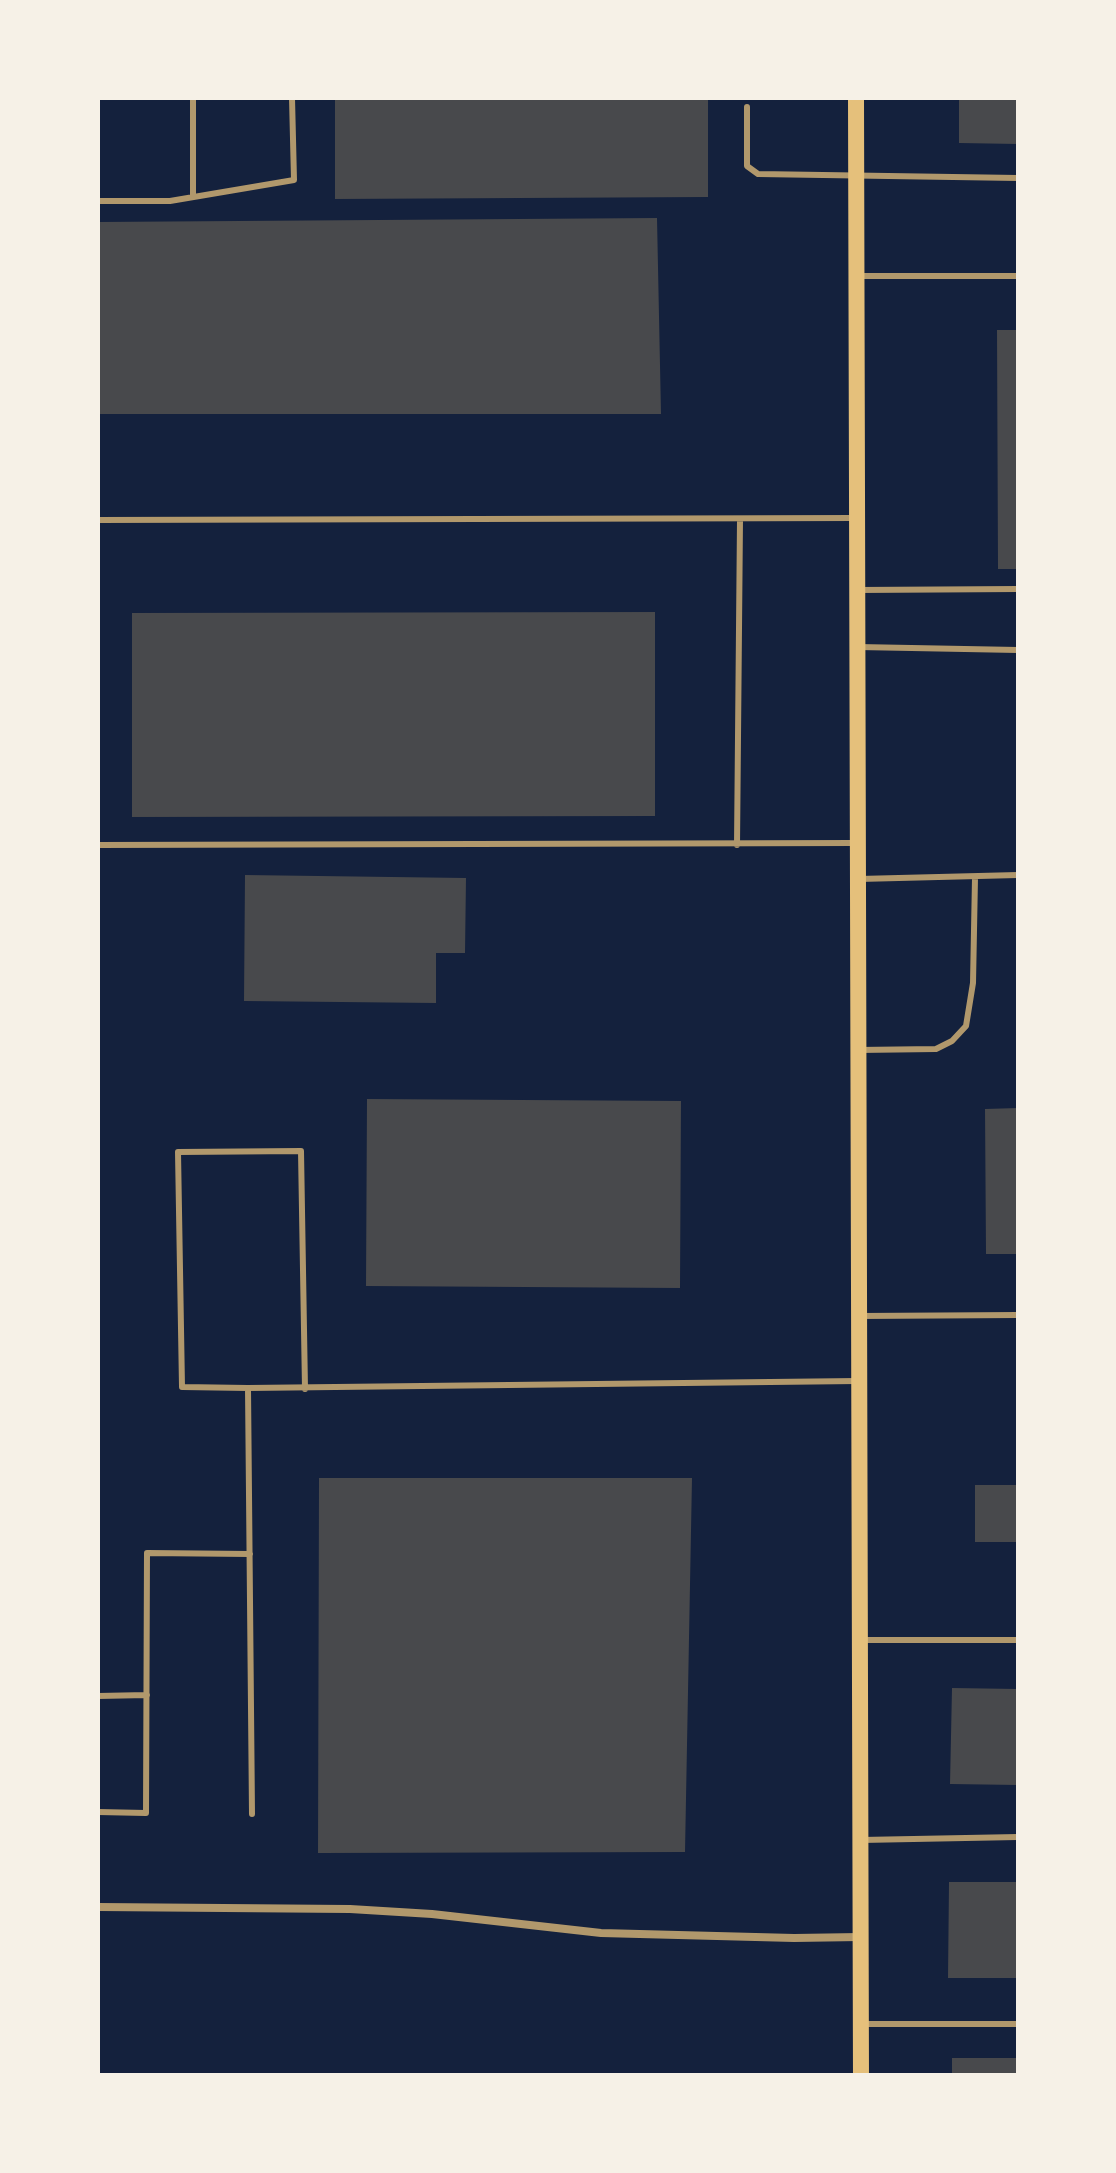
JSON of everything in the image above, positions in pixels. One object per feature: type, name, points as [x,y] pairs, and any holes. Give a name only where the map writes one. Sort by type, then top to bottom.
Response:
[{"type":"main road","points":[[856,98],[861,2075]]},
{"type":"street","points":[[98,1907],[350,1909],[432,1914],[601,1933],[861,1937]]},
{"type":"lane","points":[[193,98],[193,197]]},
{"type":"lane","points":[[98,201],[170,201],[294,180],[292,98]]},
{"type":"lane","points":[[747,107],[747,166],[758,174],[1018,178]]},
{"type":"lane","points":[[856,276],[1018,276]]},
{"type":"lane","points":[[98,520],[858,518]]},
{"type":"lane","points":[[737,845],[740,520]]},
{"type":"lane","points":[[858,590],[1018,589]]},
{"type":"lane","points":[[858,647],[1018,650]]},
{"type":"lane","points":[[98,845],[737,845],[859,842]]},
{"type":"lane","points":[[859,879],[1018,875]]},
{"type":"lane","points":[[858,1050],[936,1049],[952,1041],[966,1026],[973,983],[975,878]]},
{"type":"lane","points":[[305,1389],[301,1151],[178,1152],[182,1387],[305,1389],[860,1381]]},
{"type":"lane","points":[[860,1316],[1018,1315]]},
{"type":"lane","points":[[248,1388],[252,1814]]},
{"type":"lane","points":[[98,1812],[146,1813],[147,1553],[250,1554]]},
{"type":"lane","points":[[861,1640],[1018,1640]]},
{"type":"lane","points":[[98,1696],[147,1695]]},
{"type":"lane","points":[[861,1840],[1018,1837]]},
{"type":"lane","points":[[861,2024],[1018,2024]]},
{"type":"building","points":[[335,98],[708,98],[708,197],[335,199]]},
{"type":"building","points":[[959,98],[1018,98],[1018,144],[959,143]]},
{"type":"building","points":[[657,218],[661,414],[98,414],[98,222]]},
{"type":"building","points":[[997,330],[1018,330],[1018,569],[998,569]]},
{"type":"building","points":[[655,612],[655,816],[132,817],[132,613]]},
{"type":"building","points":[[245,875],[466,878],[465,953],[436,953],[436,1003],[244,1001]]},
{"type":"building","points":[[367,1099],[681,1101],[680,1288],[366,1286]]},
{"type":"building","points":[[1018,1108],[1018,1254],[986,1254],[985,1109]]},
{"type":"building","points":[[319,1478],[692,1478],[685,1852],[318,1853]]},
{"type":"building","points":[[975,1485],[1018,1485],[1018,1542],[975,1542]]},
{"type":"building","points":[[952,1688],[1018,1689],[1018,1785],[950,1784]]},
{"type":"building","points":[[949,1882],[1018,1882],[1018,1978],[948,1978]]},
{"type":"building","points":[[952,2058],[1018,2058],[1018,2075],[952,2075]]}]
